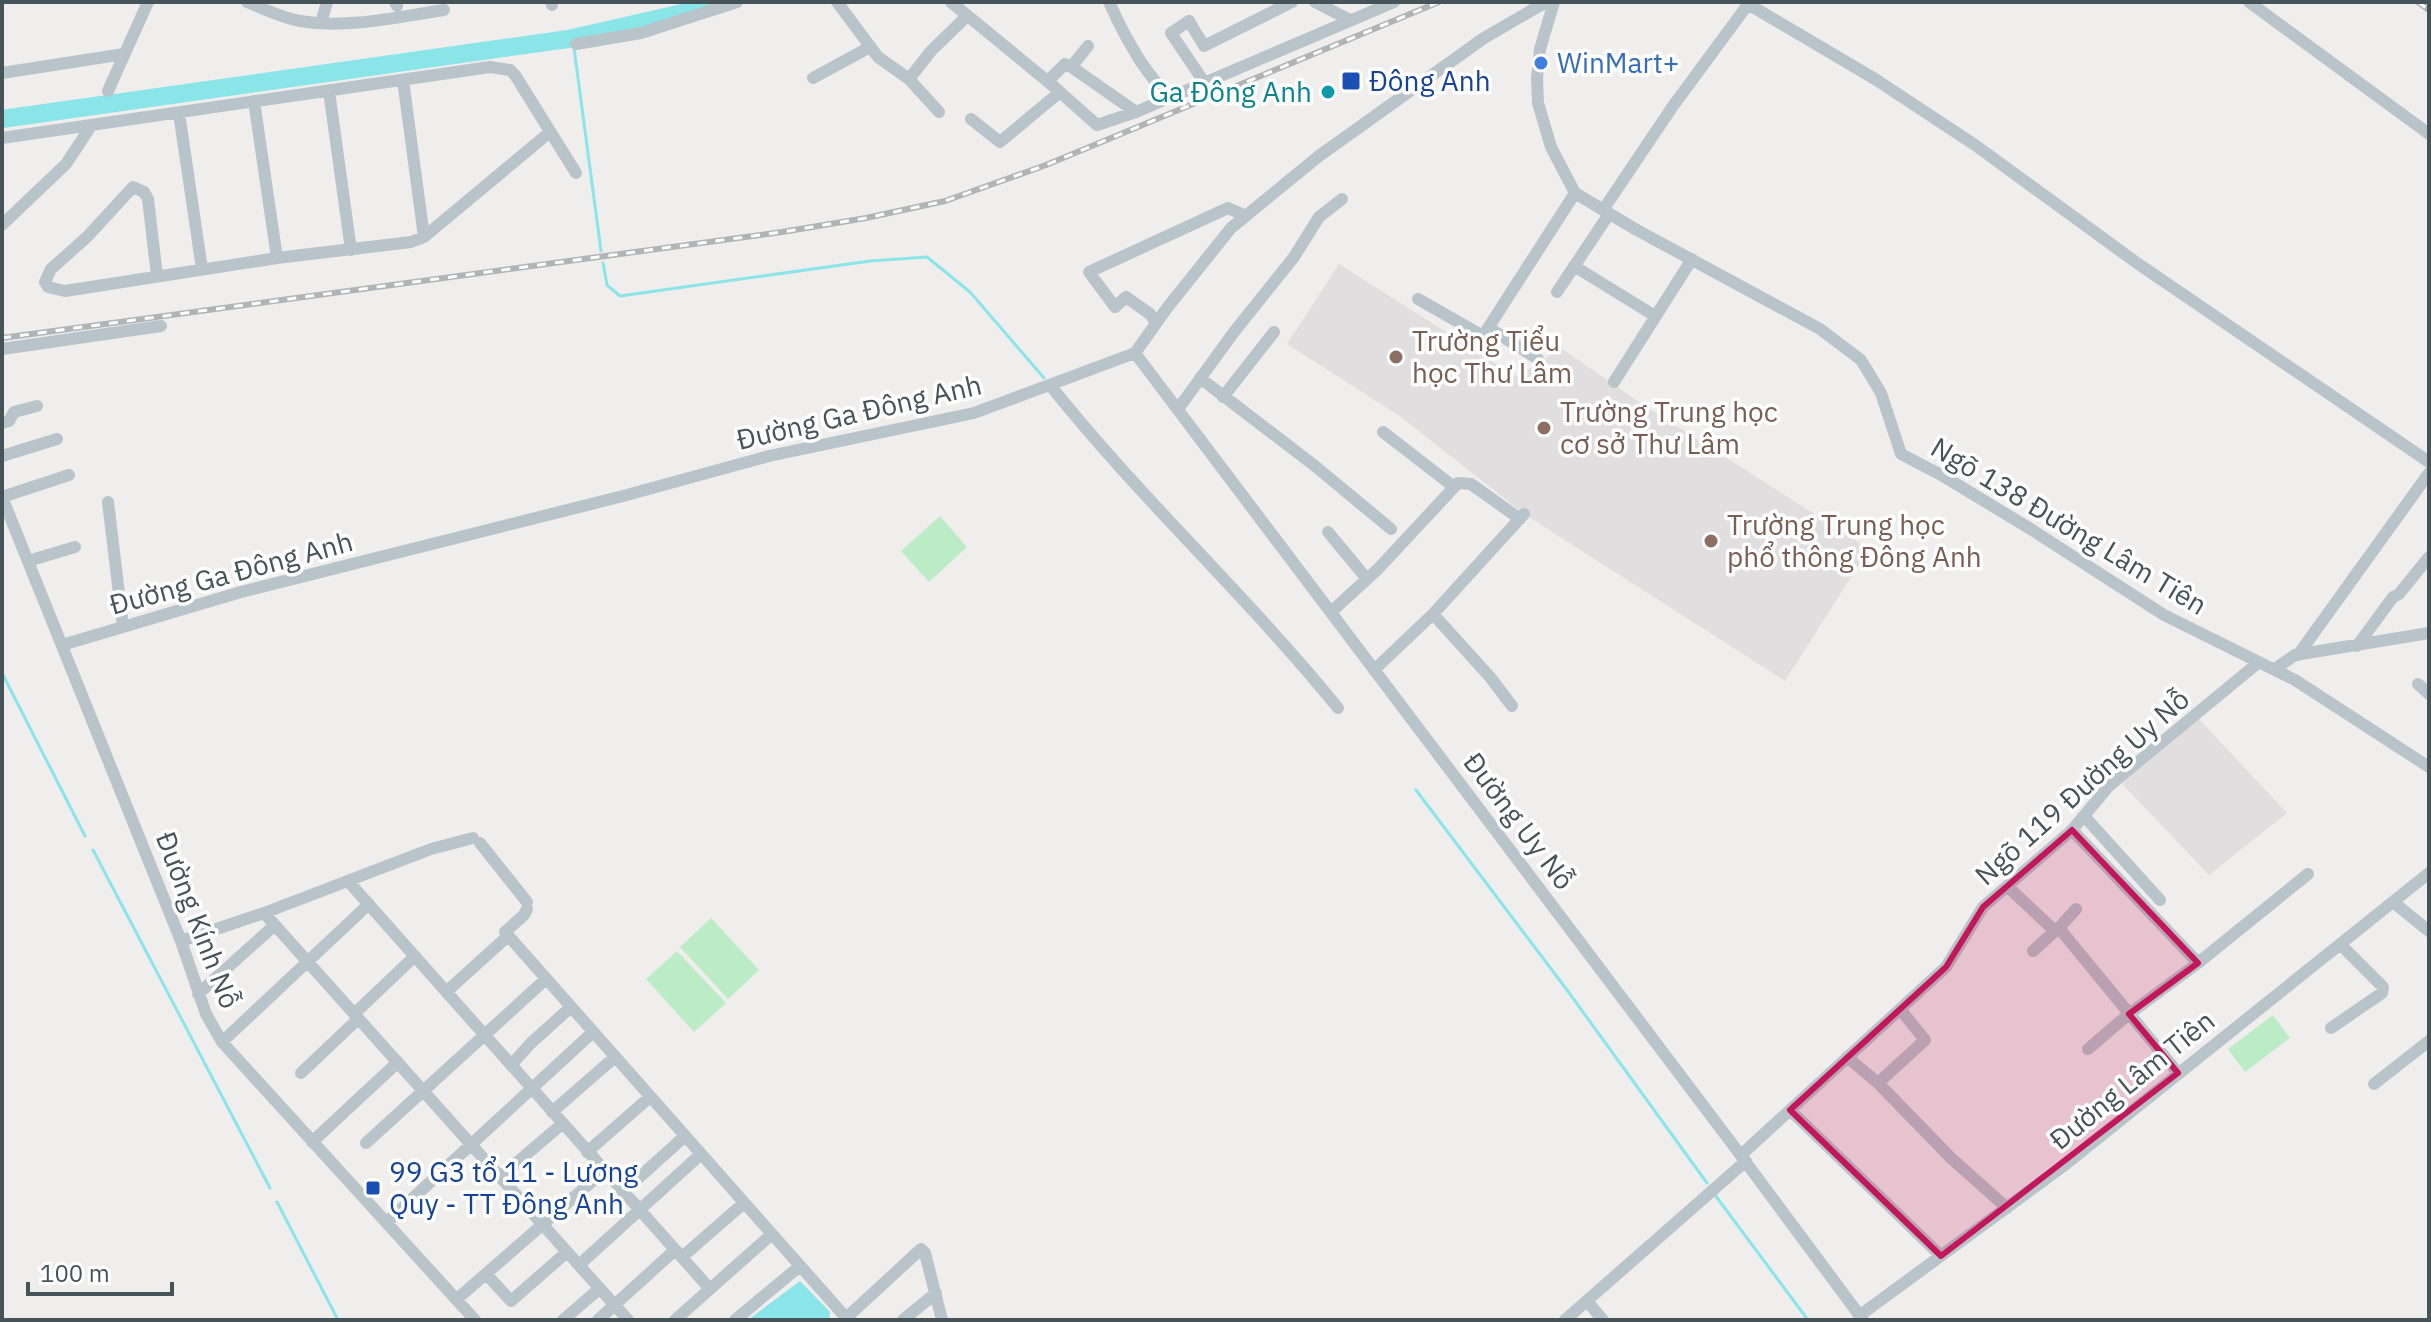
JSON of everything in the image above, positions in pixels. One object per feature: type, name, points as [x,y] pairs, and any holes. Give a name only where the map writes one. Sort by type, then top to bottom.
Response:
[{"type":"street","points":[[108,91],[148,2]]},
{"type":"street","points":[[247,2],[297,21],[321,23],[351,24],[444,10]]},
{"type":"street","points":[[321,23],[327,2]]},
{"type":"street","points":[[576,44],[641,33],[737,2]]},
{"type":"street","points":[[837,2],[878,57],[909,79],[939,112]]},
{"type":"street","points":[[951,2],[1097,125],[1136,112],[1394,2]]},
{"type":"street","points":[[1109,2],[1121,28],[1160,88],[1171,97]]},
{"type":"street","points":[[1204,82],[1171,33],[1189,21],[1204,46],[1292,2]]},
{"type":"street","points":[[1315,2],[1350,20]]},
{"type":"street","points":[[1135,353],[1231,228],[1319,156],[1484,38],[1546,2]]},
{"type":"street","points":[[1418,299],[1483,336],[1575,193],[1551,147],[1538,103],[1540,49],[1554,2]]},
{"type":"street","points":[[2249,2],[2429,134]]},
{"type":"street","points":[[1557,292],[1673,106],[1742,4],[1760,10],[1887,86],[2429,462]]},
{"type":"street","points":[[909,79],[931,51],[967,16]]},
{"type":"street","points":[[1073,68],[1088,46]]},
{"type":"street","points":[[813,78],[870,47]]},
{"type":"street","points":[[2,73],[124,54]]},
{"type":"street","points":[[1048,81],[1065,64],[1136,112]]},
{"type":"street","points":[[2,138],[490,67],[510,70],[576,173]]},
{"type":"street","points":[[403,80],[424,237]]},
{"type":"street","points":[[329,91],[351,250]]},
{"type":"street","points":[[971,119],[1000,142],[1060,92]]},
{"type":"street","points":[[254,101],[277,258]]},
{"type":"street","points":[[179,113],[202,269]]},
{"type":"street","points":[[2,225],[66,164],[91,126]]},
{"type":"street","points":[[157,276],[148,199],[144,192],[133,187],[87,237],[51,269],[45,282],[48,287],[65,291],[277,258],[411,242],[424,237],[550,132]]},
{"type":"street","name":"Ngõ 138 Đường Lâm Tiên","points":[[1575,193],[1820,329],[1861,360],[1881,393],[1901,454],[2017,520],[2164,615],[2295,680],[2429,767]]},
{"type":"street","points":[[1178,409],[1294,257],[1319,217],[1342,199]]},
{"type":"street","points":[[1156,323],[1150,314],[1126,297],[1115,307],[1089,272],[1228,208],[1246,216]]},
{"type":"street","points":[[1614,382],[1634,355],[1692,259]]},
{"type":"street","points":[[1574,266],[1655,316]]},
{"type":"street","points":[[2,349],[161,326]]},
{"type":"street","points":[[1489,328],[1538,359]]},
{"type":"street","points":[[1223,397],[1274,332]]},
{"type":"street","name":"Đường Ga Đông Anh","points":[[62,645],[241,592],[769,456],[974,413],[1135,353]]},
{"type":"street","name":"Đường Uy Nỗ","points":[[1135,353],[1744,1158],[1861,1318]]},
{"type":"street","points":[[1200,378],[1391,529]]},
{"type":"street","points":[[1050,385],[1170,522],[1302,663],[1338,708]]},
{"type":"street","points":[[2,423],[9,421],[14,412],[37,406]]},
{"type":"street","points":[[1383,432],[1454,487]]},
{"type":"street","points":[[2,456],[57,439]]},
{"type":"street","points":[[2298,655],[2429,473]]},
{"type":"street","points":[[2,497],[69,475]]},
{"type":"street","points":[[1331,612],[1367,579],[1458,483],[1471,484],[1522,516],[1433,614],[1374,670]]},
{"type":"street","name":"Đường Kính Nỗ","points":[[2,497],[181,941],[206,1014],[222,1042],[475,1320]]},
{"type":"street","points":[[108,502],[123,627]]},
{"type":"street","points":[[1328,532],[1367,579]]},
{"type":"street","points":[[28,561],[75,547]]},
{"type":"street","points":[[2357,646],[2393,597],[2399,594],[2429,557]]},
{"type":"street","points":[[1433,614],[1512,706]]},
{"type":"street","points":[[2275,669],[2298,655],[2429,633]]},
{"type":"street","name":"Ngõ 119 Đường Uy Nỗ","points":[[1565,1320],[1744,1158],[1790,1110],[1946,967],[1983,907],[2072,830],[2109,786],[2259,662]]},
{"type":"street","points":[[2418,684],[2429,694]]},
{"type":"street","points":[[2084,816],[2160,900]]},
{"type":"street","points":[[2072,830],[2198,963]]},
{"type":"street","points":[[181,941],[431,849],[477,841],[527,906],[524,915],[505,932],[508,936],[847,1320],[921,1249],[925,1253],[942,1320]]},
{"type":"street","name":"Đường Lâm Tiên","points":[[1861,1318],[2062,1167],[2429,873]]},
{"type":"street","points":[[2088,1049],[2308,874]]},
{"type":"street","points":[[348,881],[710,1289]]},
{"type":"street","points":[[2008,887],[2057,930],[2178,1073]]},
{"type":"street","points":[[2393,902],[2429,931]]},
{"type":"street","points":[[222,1042],[369,904]]},
{"type":"street","points":[[2033,951],[2076,909]]},
{"type":"street","points":[[264,913],[628,1320]]},
{"type":"street","points":[[198,994],[275,925]]},
{"type":"street","points":[[446,992],[508,936]]},
{"type":"street","points":[[2331,1028],[2382,993],[2383,987],[2340,944]]},
{"type":"street","points":[[301,1073],[415,956]]},
{"type":"street","points":[[366,1143],[546,979]]},
{"type":"street","points":[[511,1065],[571,1007]]},
{"type":"street","points":[[1878,1083],[1925,1040],[1900,1009]]},
{"type":"street","points":[[387,1222],[593,1032]]},
{"type":"street","points":[[2374,1084],[2429,1041]]},
{"type":"street","points":[[552,1112],[615,1057]]},
{"type":"street","points":[[1847,1057],[2007,1208]]},
{"type":"street","points":[[312,1142],[398,1062]]},
{"type":"street","points":[[587,1152],[650,1097]]},
{"type":"street","points":[[1790,1110],[1941,1256]]},
{"type":"street","points":[[500,1177],[562,1124]]},
{"type":"street","points":[[623,1192],[685,1136]]},
{"type":"street","points":[[579,1265],[701,1154]]},
{"type":"street","points":[[457,1299],[604,1171]]},
{"type":"street","points":[[598,1320],[744,1203]]},
{"type":"street","points":[[675,1320],[772,1234]]},
{"type":"street","points":[[486,1274],[511,1301],[567,1252]]},
{"type":"street","points":[[735,1320],[800,1266]]},
{"type":"street","points":[[563,1320],[599,1289]]},
{"type":"street","points":[[903,1320],[936,1293]]},
{"type":"street","points":[[1587,1301],[1603,1320]]},
{"type":"highlighted area","points":[[2072,830],[2198,963],[2129,1014],[2178,1073],[1941,1256],[1790,1110],[1946,967],[1983,907]]},
{"type":"shaded area","points":[[1339,264],[1517,377],[1561,348],[1636,400],[1869,549],[1785,681],[1524,514],[1401,417],[1287,344]]},
{"type":"shaded area","points":[[2199,719],[2287,813],[2209,875],[2122,784]]},
{"type":"green space","points":[[940,516],[967,547],[929,582],[901,551]]},
{"type":"green space","points":[[711,918],[759,970],[728,999],[680,947]]},
{"type":"green space","points":[[677,951],[726,1003],[694,1032],[646,979]]},
{"type":"green space","points":[[2273,1015],[2290,1038],[2245,1072],[2228,1049]]},
{"type":"water","points":[[800,1281],[830,1312],[829,1320],[748,1320]]},
{"type":"waterway","points":[[2,119],[568,39],[717,2]]},
{"type":"waterway","points":[[574,48],[601,251]]},
{"type":"waterway","points":[[603,263],[607,285],[620,296],[870,261],[927,257],[970,292],[1044,378]]},
{"type":"waterway","points":[[2,673],[85,836]]},
{"type":"waterway","points":[[1416,790],[1707,1183]]},
{"type":"waterway","points":[[93,850],[270,1188]]},
{"type":"waterway","points":[[1715,1195],[1808,1320]]},
{"type":"waterway","points":[[277,1202],[338,1320]]},
{"type":"railway","points":[[2,338],[782,232],[945,201],[1046,165],[1439,2]]},
{"type":"railway","points":[[2418,2],[2429,10]]},
{"type":"place","name":"WinMart+","points":[[1541,63]]},
{"type":"place","name":"Đông Anh","points":[[1351,81]]},
{"type":"place","name":"Ga Đông Anh","points":[[1328,92]]},
{"type":"place","name":"Trường Tiểu học Thư Lâm","points":[[1396,357]]},
{"type":"place","name":"Trường Trung học cơ sở Thư Lâm","points":[[1544,428]]},
{"type":"place","name":"Trường Trung học phổ thông Đông Anh","points":[[1711,541]]},
{"type":"place","name":"99 G3 tổ 11 - Lương Quy - TT Đông Anh","points":[[373,1188]]}]
